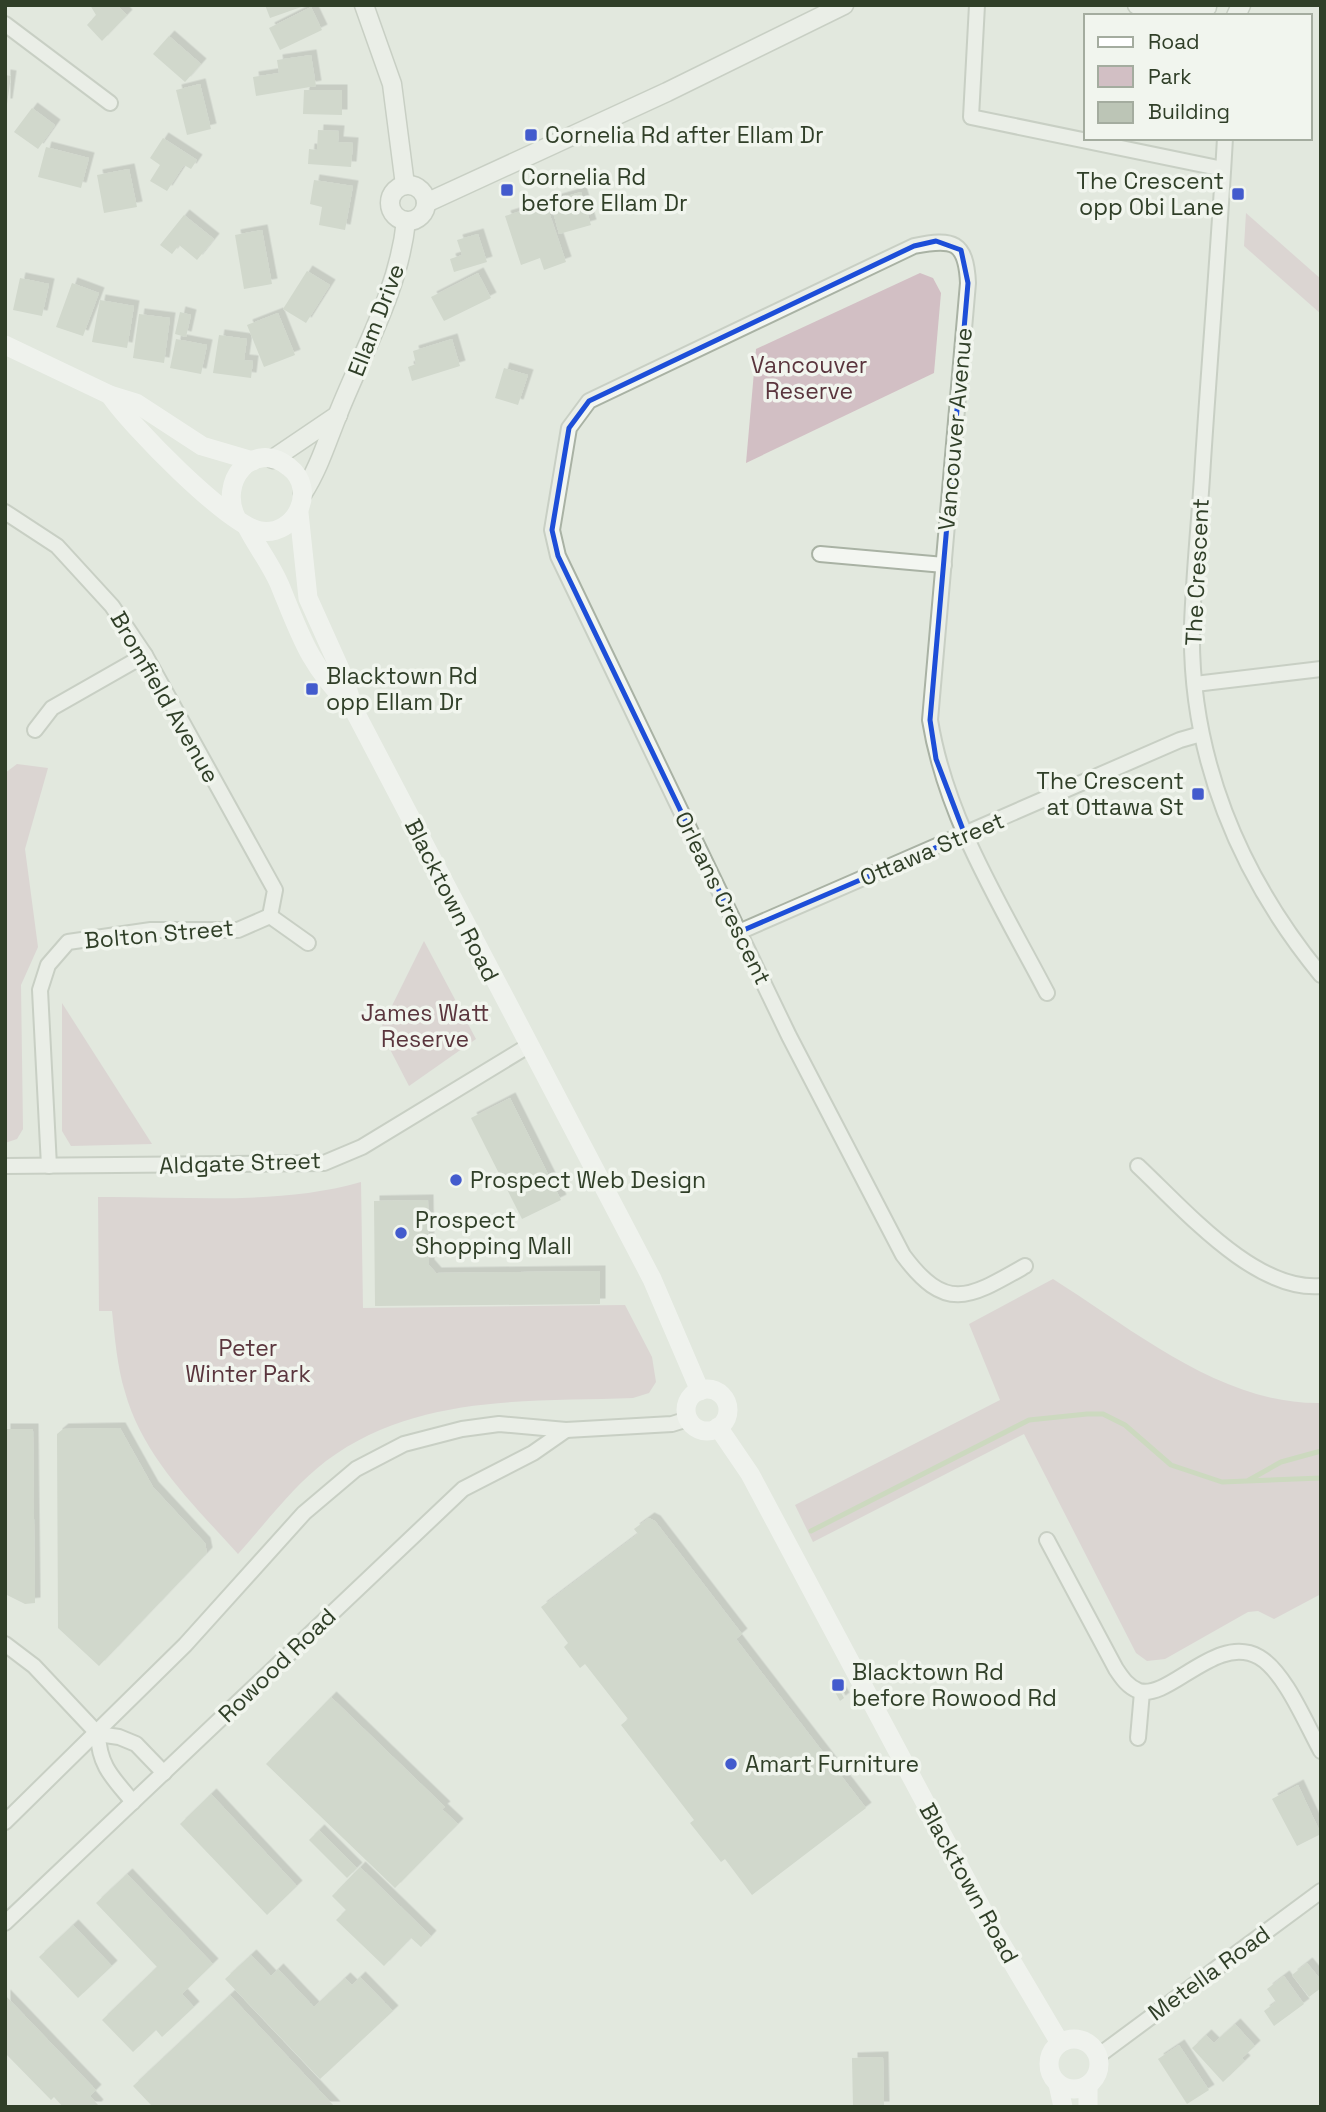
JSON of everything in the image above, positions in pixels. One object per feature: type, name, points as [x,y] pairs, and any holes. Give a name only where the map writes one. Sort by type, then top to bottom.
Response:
[{"type":"main road","name":"Blacktown Road","points":[[5,345],[110,395],[136,403],[202,446],[253,461]]},
{"type":"main road","name":"Blacktown Road","points":[[110,395],[123,415],[205,494],[242,523],[281,587],[291,620],[308,653],[326,682],[354,710]]},
{"type":"main road","points":[[273,459],[291,468],[303,493],[299,513],[291,522],[270,532],[242,523],[229,498],[230,486],[243,467],[253,461],[273,459]]},
{"type":"main road","name":"Blacktown Road","points":[[299,513],[306,592],[344,678],[354,710],[652,1279],[700,1391]]},
{"type":"main road","points":[[713,1390],[724,1398],[726,1417],[718,1427],[698,1429],[688,1419],[686,1406],[700,1391],[713,1390]]},
{"type":"main road","name":"Blacktown Road","points":[[718,1427],[750,1474],[986,1916],[1059,2043]]},
{"type":"main road","points":[[1082,2040],[1098,2056],[1098,2072],[1088,2085],[1073,2090],[1058,2084],[1052,2078],[1048,2063],[1059,2043],[1082,2040]]},
{"type":"main road","points":[[1058,2084],[1062,2107]]},
{"type":"main road","points":[[1088,2085],[1088,2107]]},
{"type":"street","points":[[364,5],[392,84],[405,185]]},
{"type":"street","points":[[426,203],[667,92],[844,5]]},
{"type":"street","points":[[977,5],[971,117],[1223,169]]},
{"type":"street","points":[[1137,5],[1208,9]]},
{"type":"street","points":[[5,24],[110,103]]},
{"type":"street","name":"The Crescent","points":[[1225,140],[1192,625],[1195,684],[1201,734],[1220,802],[1254,880],[1291,939],[1321,975]]},
{"type":"street","points":[[405,185],[420,189],[426,203],[422,214],[406,222],[395,216],[389,206],[395,189],[405,185]]},
{"type":"street","name":"Ellam Drive","points":[[303,493],[314,475],[391,285],[400,257],[406,222]]},
{"type":"street","name":"Vancouver Avenue","points":[[589,401],[914,246],[950,242],[961,250],[967,262],[968,283],[930,720],[936,759],[947,797],[1047,993]]},
{"type":"street","name":"Orleans Crescent","points":[[589,401],[569,428],[552,530],[558,556],[789,1037],[902,1255],[919,1277],[939,1292],[965,1296],[1025,1266]]},
{"type":"street","points":[[273,459],[338,415]]},
{"type":"street","name":"Bromfield Avenue","points":[[5,512],[57,546],[81,569],[112,606],[145,655],[275,890],[271,916]]},
{"type":"street","points":[[820,554],[944,565]]},
{"type":"street","points":[[35,730],[52,708],[145,655]]},
{"type":"street","points":[[1195,684],[1321,669]]},
{"type":"street","name":"Ottawa Street","points":[[739,932],[1180,740],[1201,734]]},
{"type":"street","points":[[271,916],[307,943]]},
{"type":"street","name":"Bolton Street","points":[[49,1166],[40,990],[48,965],[68,942],[151,930],[238,930],[271,916]]},
{"type":"street","name":"Aldgate Street","points":[[5,1166],[324,1163],[362,1147],[528,1046]]},
{"type":"street","points":[[1138,1166],[1252,1269],[1301,1288],[1321,1286]]},
{"type":"street","points":[[5,1822],[185,1646],[304,1513],[356,1469],[404,1444],[462,1429],[499,1424],[566,1430],[645,1427],[688,1419]]},
{"type":"street","name":"Rowood Road","points":[[5,1923],[463,1489],[533,1453],[566,1430]]},
{"type":"street","points":[[1047,1540],[1116,1670],[1128,1685],[1142,1692],[1155,1689],[1222,1655],[1238,1652],[1258,1657],[1278,1674],[1321,1751]]},
{"type":"street","points":[[5,1644],[34,1665],[98,1734],[119,1737],[136,1744],[164,1773]]},
{"type":"street","points":[[1138,1738],[1142,1692]]},
{"type":"street","points":[[98,1734],[99,1754],[108,1772],[134,1801]]},
{"type":"street","name":"Metella Road","points":[[1098,2056],[1321,1891]]},
{"type":"highlighted area","points":[[936,241],[961,250],[968,283],[930,720],[936,759],[965,835],[739,932],[558,556],[552,530],[569,428],[589,401],[914,246]]},
{"type":"green space","points":[[1246,213],[1321,279],[1321,314],[1244,246]]},
{"type":"green space","name":"Vancouver Reserve","points":[[920,273],[933,278],[941,293],[934,373],[746,463],[756,349]]},
{"type":"green space","points":[[17,764],[48,768],[25,849],[38,947],[21,985],[23,1129],[17,1139],[5,1143],[5,773]]},
{"type":"green space","name":"James Watt Reserve","points":[[424,941],[476,1039],[409,1086],[380,1030]]},
{"type":"green space","points":[[62,1003],[152,1144],[71,1146],[62,1131]]},
{"type":"green space","name":"Peter Winter Park","points":[[361,1182],[363,1308],[625,1305],[652,1357],[656,1382],[649,1393],[633,1398],[473,1406],[397,1423],[361,1439],[326,1461],[291,1494],[238,1554],[172,1479],[144,1438],[133,1416],[120,1372],[112,1311],[99,1311],[98,1197],[264,1197]]},
{"type":"green space","points":[[1053,1279],[1147,1341],[1214,1378],[1249,1392],[1284,1400],[1321,1403],[1321,1594],[1274,1619],[1258,1611],[1248,1612],[1165,1659],[1147,1661],[1136,1653],[1024,1434],[813,1542],[795,1505],[1000,1400],[969,1324]]},
{"type":"building","points":[[90,5],[121,5],[119,7],[127,15],[102,41],[87,25],[96,15]]},
{"type":"building","points":[[265,5],[304,5],[304,6],[270,18]]},
{"type":"building","points":[[311,7],[322,30],[280,50],[269,28]]},
{"type":"building","points":[[169,36],[201,64],[185,82],[153,54]]},
{"type":"building","points":[[311,55],[316,86],[256,96],[253,77],[279,73],[277,60]]},
{"type":"building","points":[[5,75],[11,76],[7,104],[5,104]]},
{"type":"building","points":[[200,84],[211,129],[187,135],[176,90]]},
{"type":"building","points":[[304,90],[342,90],[342,115],[303,114]]},
{"type":"building","points":[[32,108],[55,125],[38,149],[14,132]]},
{"type":"building","points":[[318,130],[339,131],[338,142],[353,143],[351,167],[308,164],[309,149],[317,150]]},
{"type":"building","points":[[163,138],[197,160],[191,169],[184,165],[167,191],[150,181],[160,165],[150,158]]},
{"type":"building","points":[[46,147],[89,158],[81,188],[38,177]]},
{"type":"building","points":[[129,169],[137,207],[104,213],[97,175]]},
{"type":"building","points":[[314,180],[353,186],[345,230],[319,225],[322,207],[310,204]]},
{"type":"building","points":[[581,192],[591,225],[559,234],[550,201]]},
{"type":"building","points":[[546,203],[566,262],[544,270],[540,258],[521,265],[505,216]]},
{"type":"building","points":[[184,215],[214,239],[197,260],[179,245],[172,254],[160,245]]},
{"type":"building","points":[[262,230],[272,284],[244,289],[235,235]]},
{"type":"building","points":[[478,234],[487,262],[454,272],[450,259],[462,255],[457,240]]},
{"type":"building","points":[[307,271],[330,285],[306,323],[283,309]]},
{"type":"building","points":[[478,273],[491,298],[444,321],[431,297]]},
{"type":"building","points":[[20,278],[49,284],[42,316],[13,310]]},
{"type":"building","points":[[72,283],[99,293],[83,336],[56,327]]},
{"type":"building","points":[[100,300],[134,306],[127,348],[92,342]]},
{"type":"building","points":[[180,312],[191,315],[186,337],[175,334]]},
{"type":"building","points":[[278,313],[295,355],[264,367],[247,325]]},
{"type":"building","points":[[139,314],[170,318],[164,363],[133,358]]},
{"type":"building","points":[[219,335],[247,339],[244,360],[253,361],[251,378],[213,373]]},
{"type":"building","points":[[176,339],[207,345],[201,374],[170,368]]},
{"type":"building","points":[[452,339],[460,366],[412,381],[408,367],[416,364],[413,351]]},
{"type":"building","points":[[504,368],[528,375],[518,405],[495,398]]},
{"type":"building","name":"Prospect Shopping Mall","points":[[510,1098],[561,1200],[522,1219],[471,1118]]},
{"type":"building","name":"Prospect Shopping Mall","points":[[428,1200],[429,1265],[436,1273],[600,1271],[600,1304],[375,1306],[374,1201]]},
{"type":"building","points":[[120,1428],[153,1487],[205,1543],[207,1553],[99,1666],[58,1628],[57,1434],[63,1429]]},
{"type":"building","points":[[5,1429],[33,1429],[35,1603],[25,1604],[5,1594]]},
{"type":"building","points":[[649,1518],[655,1521],[742,1634],[736,1639],[866,1808],[752,1895],[725,1859],[721,1862],[690,1823],[694,1820],[621,1725],[628,1719],[585,1664],[580,1668],[564,1647],[568,1643],[541,1607],[638,1534],[634,1529]]},
{"type":"building","points":[[839,1689],[844,1698],[840,1701],[835,1692]]},
{"type":"building","points":[[331,1697],[445,1807],[442,1809],[458,1824],[395,1888],[266,1764]]},
{"type":"building","points":[[1298,1785],[1321,1834],[1297,1846],[1272,1799]]},
{"type":"building","points":[[211,1794],[297,1886],[267,1915],[180,1824]]},
{"type":"building","points":[[319,1830],[357,1868],[347,1878],[309,1840]]},
{"type":"building","points":[[360,1867],[431,1936],[421,1947],[411,1938],[384,1966],[336,1920],[346,1910],[332,1896]]},
{"type":"building","points":[[127,1874],[213,1964],[182,1994],[194,2007],[162,2037],[156,2030],[133,2052],[102,2020],[157,1967],[96,1903]]},
{"type":"building","points":[[73,1925],[112,1966],[78,1998],[39,1957]]},
{"type":"building","points":[[251,1955],[271,1976],[278,1969],[314,2007],[345,1978],[352,1985],[360,1977],[393,2011],[320,2079],[225,1979]]},
{"type":"building","points":[[1307,1963],[1321,1980],[1321,1988],[1309,1997],[1292,1975]]},
{"type":"building","points":[[1284,1976],[1304,2004],[1274,2026],[1264,2011],[1276,2002],[1267,1989]]},
{"type":"building","points":[[5,1995],[96,2090],[90,2096],[98,2105],[96,2107],[63,2107],[54,2097],[51,2100],[5,2053]]},
{"type":"building","points":[[230,1995],[335,2107],[149,2107],[151,2105],[133,2086]]},
{"type":"building","points":[[1235,2024],[1255,2046],[1242,2058],[1245,2061],[1223,2082],[1192,2048],[1206,2035],[1214,2043]]},
{"type":"building","points":[[1179,2045],[1209,2090],[1187,2104],[1158,2059]]},
{"type":"building","points":[[883,2057],[884,2107],[853,2107],[852,2058]]},
{"type":"waterway","points":[[811,1531],[1029,1420],[1103,1414],[1125,1425],[1171,1465],[1222,1482],[1321,1478]]},
{"type":"waterway","points":[[1249,1480],[1281,1462],[1321,1451]]},
{"type":"place","name":"Cornelia Rd after Ellam Dr","points":[[531,135]]},
{"type":"place","name":"Cornelia Rd before Ellam Dr","points":[[507,190]]},
{"type":"place","name":"The Crescent opp Obi Lane","points":[[1238,194]]},
{"type":"place","name":"Blacktown Rd opp Ellam Dr","points":[[312,689]]},
{"type":"place","name":"The Crescent at Ottawa St","points":[[1198,794]]},
{"type":"place","name":"Prospect Web Design","points":[[456,1180]]},
{"type":"place","name":"Prospect Shopping Mall","points":[[401,1233]]},
{"type":"place","name":"Blacktown Rd before Rowood Rd","points":[[838,1685]]},
{"type":"place","name":"Amart Furniture","points":[[731,1764]]}]
